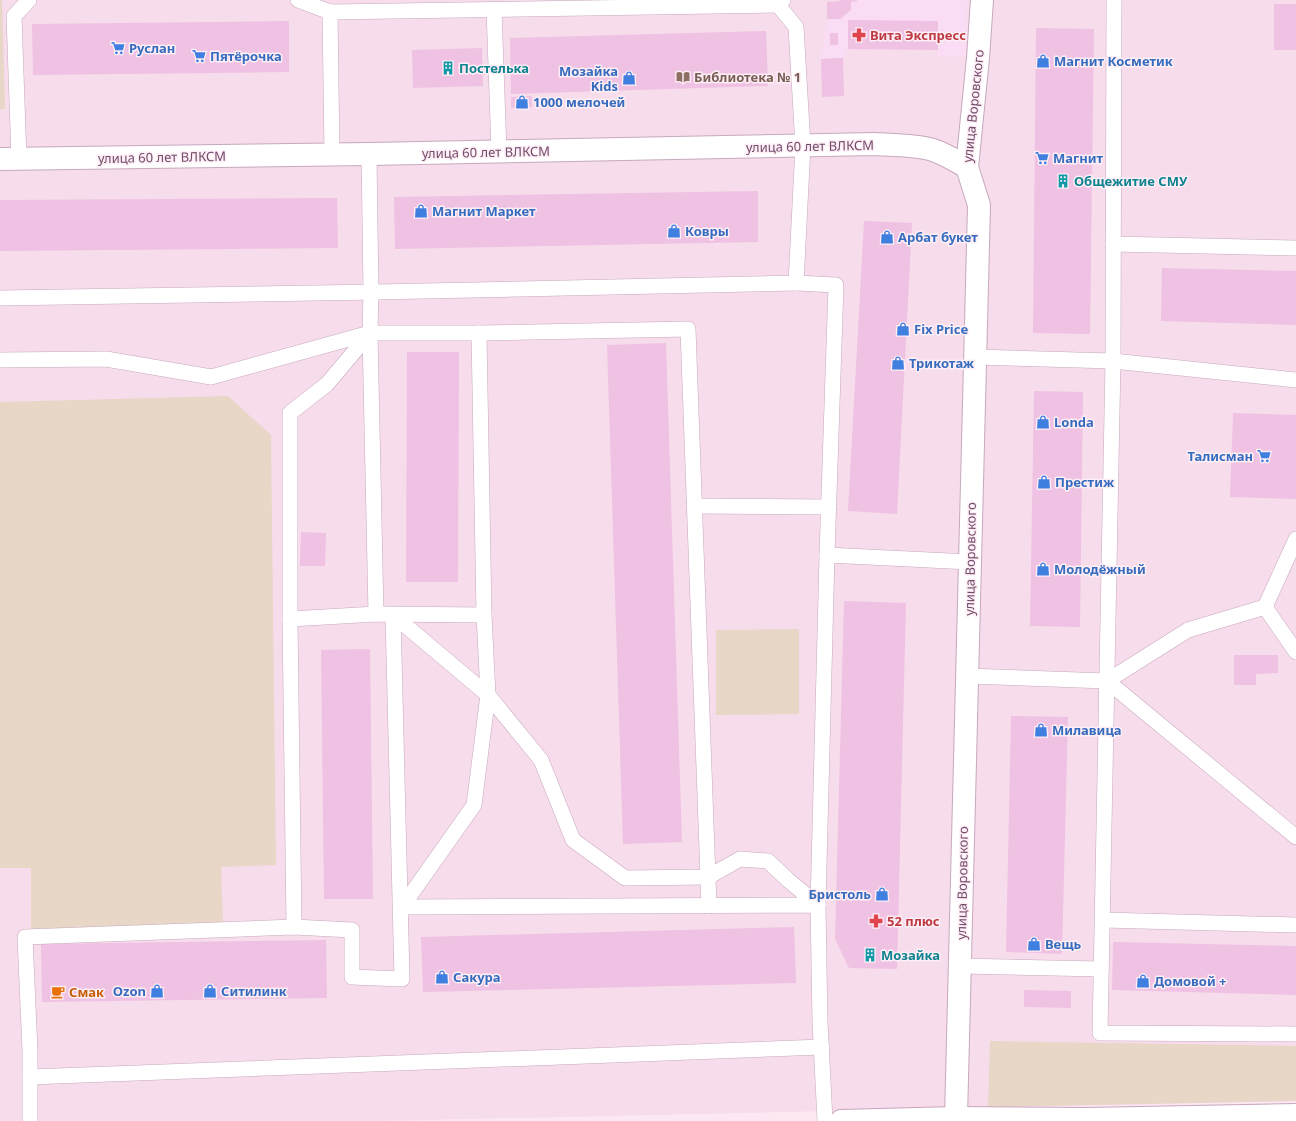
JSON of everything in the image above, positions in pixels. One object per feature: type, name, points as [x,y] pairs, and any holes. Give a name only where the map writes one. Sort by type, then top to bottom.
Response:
[{"type":"street","name":"улица Воровского","points":[[956,1119],[979,205],[966,168],[978,58],[982,0]]},
{"type":"street","name":"улица 60 лет ВЛКСМ","points":[[10,159],[499,152],[874,144],[932,149],[951,158],[966,168]]},
{"type":"street","points":[[841,1121],[956,1119],[1161,1119],[1296,1115]]},
{"type":"lane","points":[[10,159],[14,16],[29,0]]},
{"type":"lane","points":[[298,0],[330,12],[494,9],[536,4],[780,2],[796,27],[802,146],[796,283]]},
{"type":"lane","points":[[1114,0],[1113,361],[1100,1033],[1296,1034]]},
{"type":"lane","points":[[494,9],[499,152]]},
{"type":"lane","points":[[330,12],[332,154]]},
{"type":"lane","points":[[369,154],[371,292],[370,333],[376,614]]},
{"type":"lane","points":[[1113,244],[1296,248]]},
{"type":"lane","points":[[0,298],[796,283],[836,285],[818,905],[825,1121]]},
{"type":"lane","points":[[0,360],[106,359],[211,377],[370,333],[479,333],[688,329],[709,906]]},
{"type":"lane","points":[[294,927],[290,619],[290,413],[327,384],[370,333]]},
{"type":"lane","points":[[402,907],[474,805],[488,695],[484,615],[479,333]]},
{"type":"lane","points":[[975,357],[1113,361],[1296,380]]},
{"type":"lane","points":[[694,506],[829,507]]},
{"type":"lane","points":[[967,676],[1107,681],[1188,630],[1265,607],[1296,539]]},
{"type":"lane","points":[[827,555],[970,562]]},
{"type":"lane","points":[[1265,607],[1296,652]]},
{"type":"lane","points":[[290,619],[376,614],[484,615]]},
{"type":"lane","points":[[393,615],[488,695],[541,760],[573,840],[625,878],[708,877],[740,859],[768,861],[818,905]]},
{"type":"lane","points":[[30,1121],[25,937],[294,927],[352,930],[352,977],[402,979],[402,907],[393,615]]},
{"type":"lane","points":[[1107,681],[1296,835]]},
{"type":"lane","points":[[402,907],[818,905]]},
{"type":"lane","points":[[1103,920],[1296,925]]},
{"type":"lane","points":[[961,966],[1101,969]]},
{"type":"lane","points":[[30,1077],[822,1047]]},
{"type":"shaded area","points":[[0,0],[1296,0],[1296,1101],[377,1121],[0,1121]]},
{"type":"shaded area","points":[[0,0],[2,0],[5,109],[0,109]]},
{"type":"shaded area","points":[[840,0],[967,0],[966,57],[938,57],[938,50],[848,49],[843,58],[821,59],[827,19],[827,2]]},
{"type":"shaded area","points":[[228,396],[271,435],[276,865],[221,867],[223,924],[31,929],[31,868],[0,868],[0,402]]},
{"type":"shaded area","points":[[799,629],[799,714],[716,715],[716,630]]},
{"type":"shaded area","points":[[990,1041],[1296,1046],[1296,1101],[988,1107]]},
{"type":"building","points":[[840,0],[857,1],[851,2],[851,10],[840,19],[827,19],[827,2]]},
{"type":"building","points":[[1274,4],[1296,4],[1296,50],[1274,50]]},
{"type":"building","points":[[848,20],[938,21],[938,50],[848,49]]},
{"type":"building","points":[[289,21],[289,72],[33,75],[32,24]]},
{"type":"building","name":"Общежитие СМУ","points":[[1036,28],[1094,29],[1090,334],[1033,333]]},
{"type":"building","points":[[766,31],[768,86],[511,94],[510,38]]},
{"type":"building","points":[[830,33],[838,33],[838,45],[830,45]]},
{"type":"building","name":"Постелька","points":[[482,48],[483,86],[413,88],[412,50]]},
{"type":"building","points":[[843,58],[844,96],[822,97],[821,59]]},
{"type":"building","name":"1000 мелочей","points":[[532,96],[532,107],[511,108],[511,97]]},
{"type":"building","points":[[758,191],[758,242],[395,249],[394,197]]},
{"type":"building","points":[[337,198],[338,248],[0,251],[0,200]]},
{"type":"building","points":[[864,221],[912,223],[897,514],[848,511]]},
{"type":"building","points":[[1162,268],[1296,271],[1296,325],[1161,321]]},
{"type":"building","points":[[666,343],[682,842],[623,844],[607,345]]},
{"type":"building","points":[[407,352],[459,352],[458,582],[406,582]]},
{"type":"building","points":[[1034,391],[1083,392],[1080,627],[1030,626]]},
{"type":"building","name":"Талисман","points":[[1233,413],[1296,415],[1296,499],[1230,497]]},
{"type":"building","points":[[301,532],[326,533],[325,566],[300,566]]},
{"type":"building","points":[[844,601],[906,603],[897,969],[849,968],[835,939]]},
{"type":"building","points":[[370,649],[373,899],[324,899],[321,650]]},
{"type":"building","points":[[1234,655],[1278,655],[1278,673],[1256,674],[1256,685],[1234,685]]},
{"type":"building","points":[[1011,716],[1068,717],[1062,954],[1006,952]]},
{"type":"building","points":[[794,927],[796,983],[423,992],[421,937]]},
{"type":"building","points":[[326,940],[327,998],[42,1002],[41,944]]},
{"type":"building","points":[[1113,942],[1296,946],[1296,995],[1112,990]]},
{"type":"building","points":[[1024,990],[1071,991],[1071,1008],[1024,1007]]},
{"type":"place","name":"Вита Экспресс","points":[[859,35]]},
{"type":"place","name":"Руслан","points":[[118,48]]},
{"type":"place","name":"Пятёрочка","points":[[199,56]]},
{"type":"place","name":"Магнит Косметик","points":[[1043,61]]},
{"type":"place","name":"Постелька","points":[[448,68]]},
{"type":"place","name":"Библиотека № 1","points":[[683,77]]},
{"type":"place","name":"Мозайка Kids","points":[[629,78]]},
{"type":"place","name":"1000 мелочей","points":[[522,102]]},
{"type":"place","name":"Магнит","points":[[1042,158]]},
{"type":"place","name":"Общежитие СМУ","points":[[1063,181]]},
{"type":"place","name":"Магнит Маркет","points":[[421,211]]},
{"type":"place","name":"Ковры","points":[[674,231]]},
{"type":"place","name":"Арбат букет","points":[[887,237]]},
{"type":"place","name":"Fix Price","points":[[903,329]]},
{"type":"place","name":"Трикотаж","points":[[898,363]]},
{"type":"place","name":"Londa","points":[[1043,422]]},
{"type":"place","name":"Талисман","points":[[1264,456]]},
{"type":"place","name":"Престиж","points":[[1044,482]]},
{"type":"place","name":"Молодёжный","points":[[1043,569]]},
{"type":"place","name":"Милавица","points":[[1041,730]]},
{"type":"place","name":"Бристоль","points":[[882,894]]},
{"type":"place","name":"52 плюс","points":[[876,921]]},
{"type":"place","name":"Вещь","points":[[1034,944]]},
{"type":"place","name":"Мозайка","points":[[870,955]]},
{"type":"place","name":"Сакура","points":[[442,977]]},
{"type":"place","name":"Домовой +","points":[[1143,981]]},
{"type":"place","name":"Ozon","points":[[157,991]]},
{"type":"place","name":"Ситилинк","points":[[210,991]]},
{"type":"place","name":"Смак","points":[[58,992]]}]
